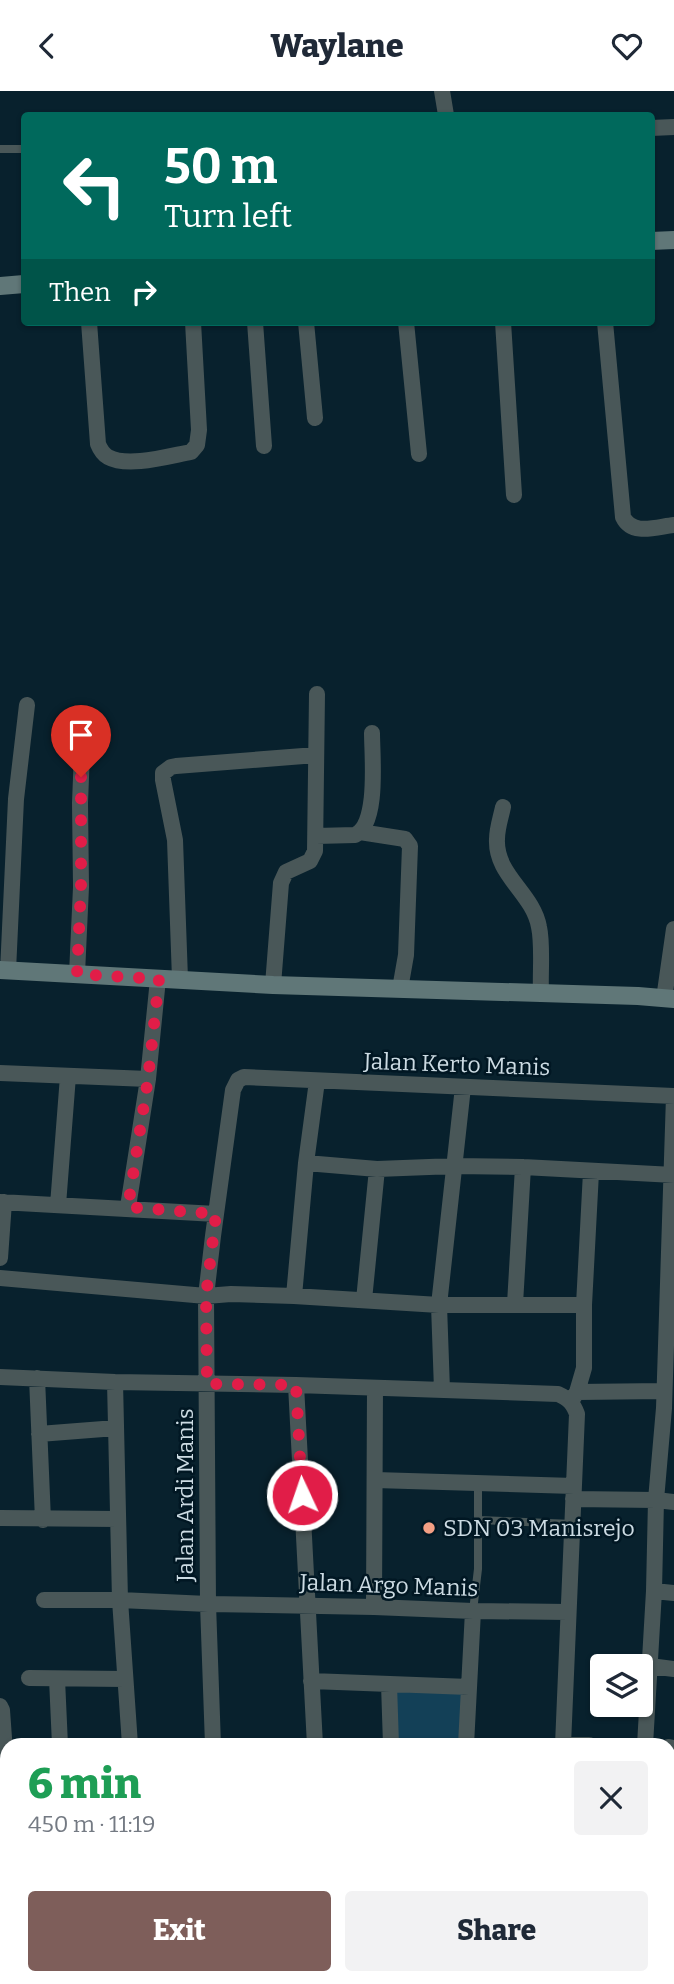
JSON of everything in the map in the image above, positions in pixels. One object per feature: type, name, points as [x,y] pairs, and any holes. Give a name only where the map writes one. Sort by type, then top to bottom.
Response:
[{"type":"main road","points":[[655,241],[674,240]]},
{"type":"main road","points":[[0,286],[21,284]]},
{"type":"main road","points":[[4,970],[273,985],[669,999]]},
{"type":"street","points":[[442,91],[446,112]]},
{"type":"street","points":[[655,128],[674,127]]},
{"type":"street","points":[[89,326],[98,443],[106,456],[133,461],[191,452],[197,445],[200,430],[194,326]]},
{"type":"street","points":[[255,326],[264,446]]},
{"type":"street","points":[[306,326],[315,418]]},
{"type":"street","points":[[406,326],[419,454]]},
{"type":"street","points":[[503,326],[513,495]]},
{"type":"street","points":[[605,326],[625,522],[636,529],[674,525]]},
{"type":"street","points":[[273,985],[281,883],[286,872],[313,859],[315,851],[317,694]]},
{"type":"street","points":[[4,970],[7,831],[27,705]]},
{"type":"street","points":[[77,974],[83,726]]},
{"type":"street","points":[[360,832],[369,813],[373,787],[372,733]]},
{"type":"street","points":[[180,979],[175,840],[163,773],[176,766],[316,755]]},
{"type":"street","points":[[503,807],[496,840],[507,874],[535,912],[539,927],[541,993]]},
{"type":"street","points":[[316,836],[347,836],[360,832],[405,839],[410,846],[406,955],[400,989]]},
{"type":"street","points":[[669,999],[674,929]]},
{"type":"street","points":[[128,1207],[148,1079],[159,979]]},
{"type":"street","points":[[0,1073],[148,1079]]},
{"type":"street","points":[[58,1205],[68,1076]]},
{"type":"street","name":"Jalan Kerto Manis","points":[[238,1080],[244,1077],[674,1097]]},
{"type":"street","name":"Jalan Ardi Manis","points":[[213,1738],[208,1604],[206,1296],[233,1090],[238,1080]]},
{"type":"street","points":[[294,1296],[306,1163],[317,1081]]},
{"type":"street","points":[[442,1391],[439,1305],[463,1087]]},
{"type":"street","points":[[651,1654],[656,1500],[669,1409],[664,1391],[670,1336],[674,1097]]},
{"type":"street","points":[[306,1163],[377,1168],[523,1167],[672,1175]]},
{"type":"street","points":[[515,1304],[523,1167]]},
{"type":"street","points":[[364,1300],[377,1168]]},
{"type":"street","points":[[563,1738],[577,1414],[574,1397],[584,1368],[584,1305],[591,1172]]},
{"type":"street","points":[[0,1258],[2,1202],[216,1214]]},
{"type":"street","points":[[0,1278],[206,1296],[294,1296],[439,1305],[584,1305]]},
{"type":"street","points":[[0,1377],[558,1394],[568,1398],[664,1391]]},
{"type":"street","points":[[37,1378],[43,1520]]},
{"type":"street","points":[[115,1382],[120,1600],[129,1738]]},
{"type":"street","points":[[296,1385],[315,1738]]},
{"type":"street","points":[[374,1607],[375,1388]]},
{"type":"street","points":[[39,1434],[116,1429]]},
{"type":"street","points":[[375,1480],[478,1483],[674,1502]]},
{"type":"street","points":[[0,1518],[118,1520]]},
{"type":"street","points":[[654,1591],[674,1593]]},
{"type":"street","name":"Jalan Argo Manis","points":[[44,1600],[568,1612]]},
{"type":"street","points":[[466,1738],[473,1611]]},
{"type":"street","points":[[653,1666],[674,1669]]},
{"type":"street","points":[[29,1678],[125,1679]]},
{"type":"street","points":[[57,1679],[60,1738]]},
{"type":"street","points":[[311,1681],[469,1688]]},
{"type":"street","points":[[389,1684],[391,1738]]},
{"type":"street","points":[[0,1706],[3,1738]]},
{"type":"street","points":[[645,1738],[647,1717]]},
{"type":"lane","points":[[0,149],[21,149]]},
{"type":"lane","points":[[473,1611],[478,1569],[478,1483]]},
{"type":"lane","points":[[478,1520],[572,1524]]},
{"type":"shaded area","points":[[392,1688],[463,1689],[461,1738],[394,1738]]},
{"type":"place","name":"SDN 03 Manisrejo","points":[[429,1528]]},
{"type":"route","points":[[81,777],[81,887],[77,974],[159,979],[148,1079],[128,1207],[216,1214],[206,1296],[207,1384],[296,1385],[302,1495]]}]
